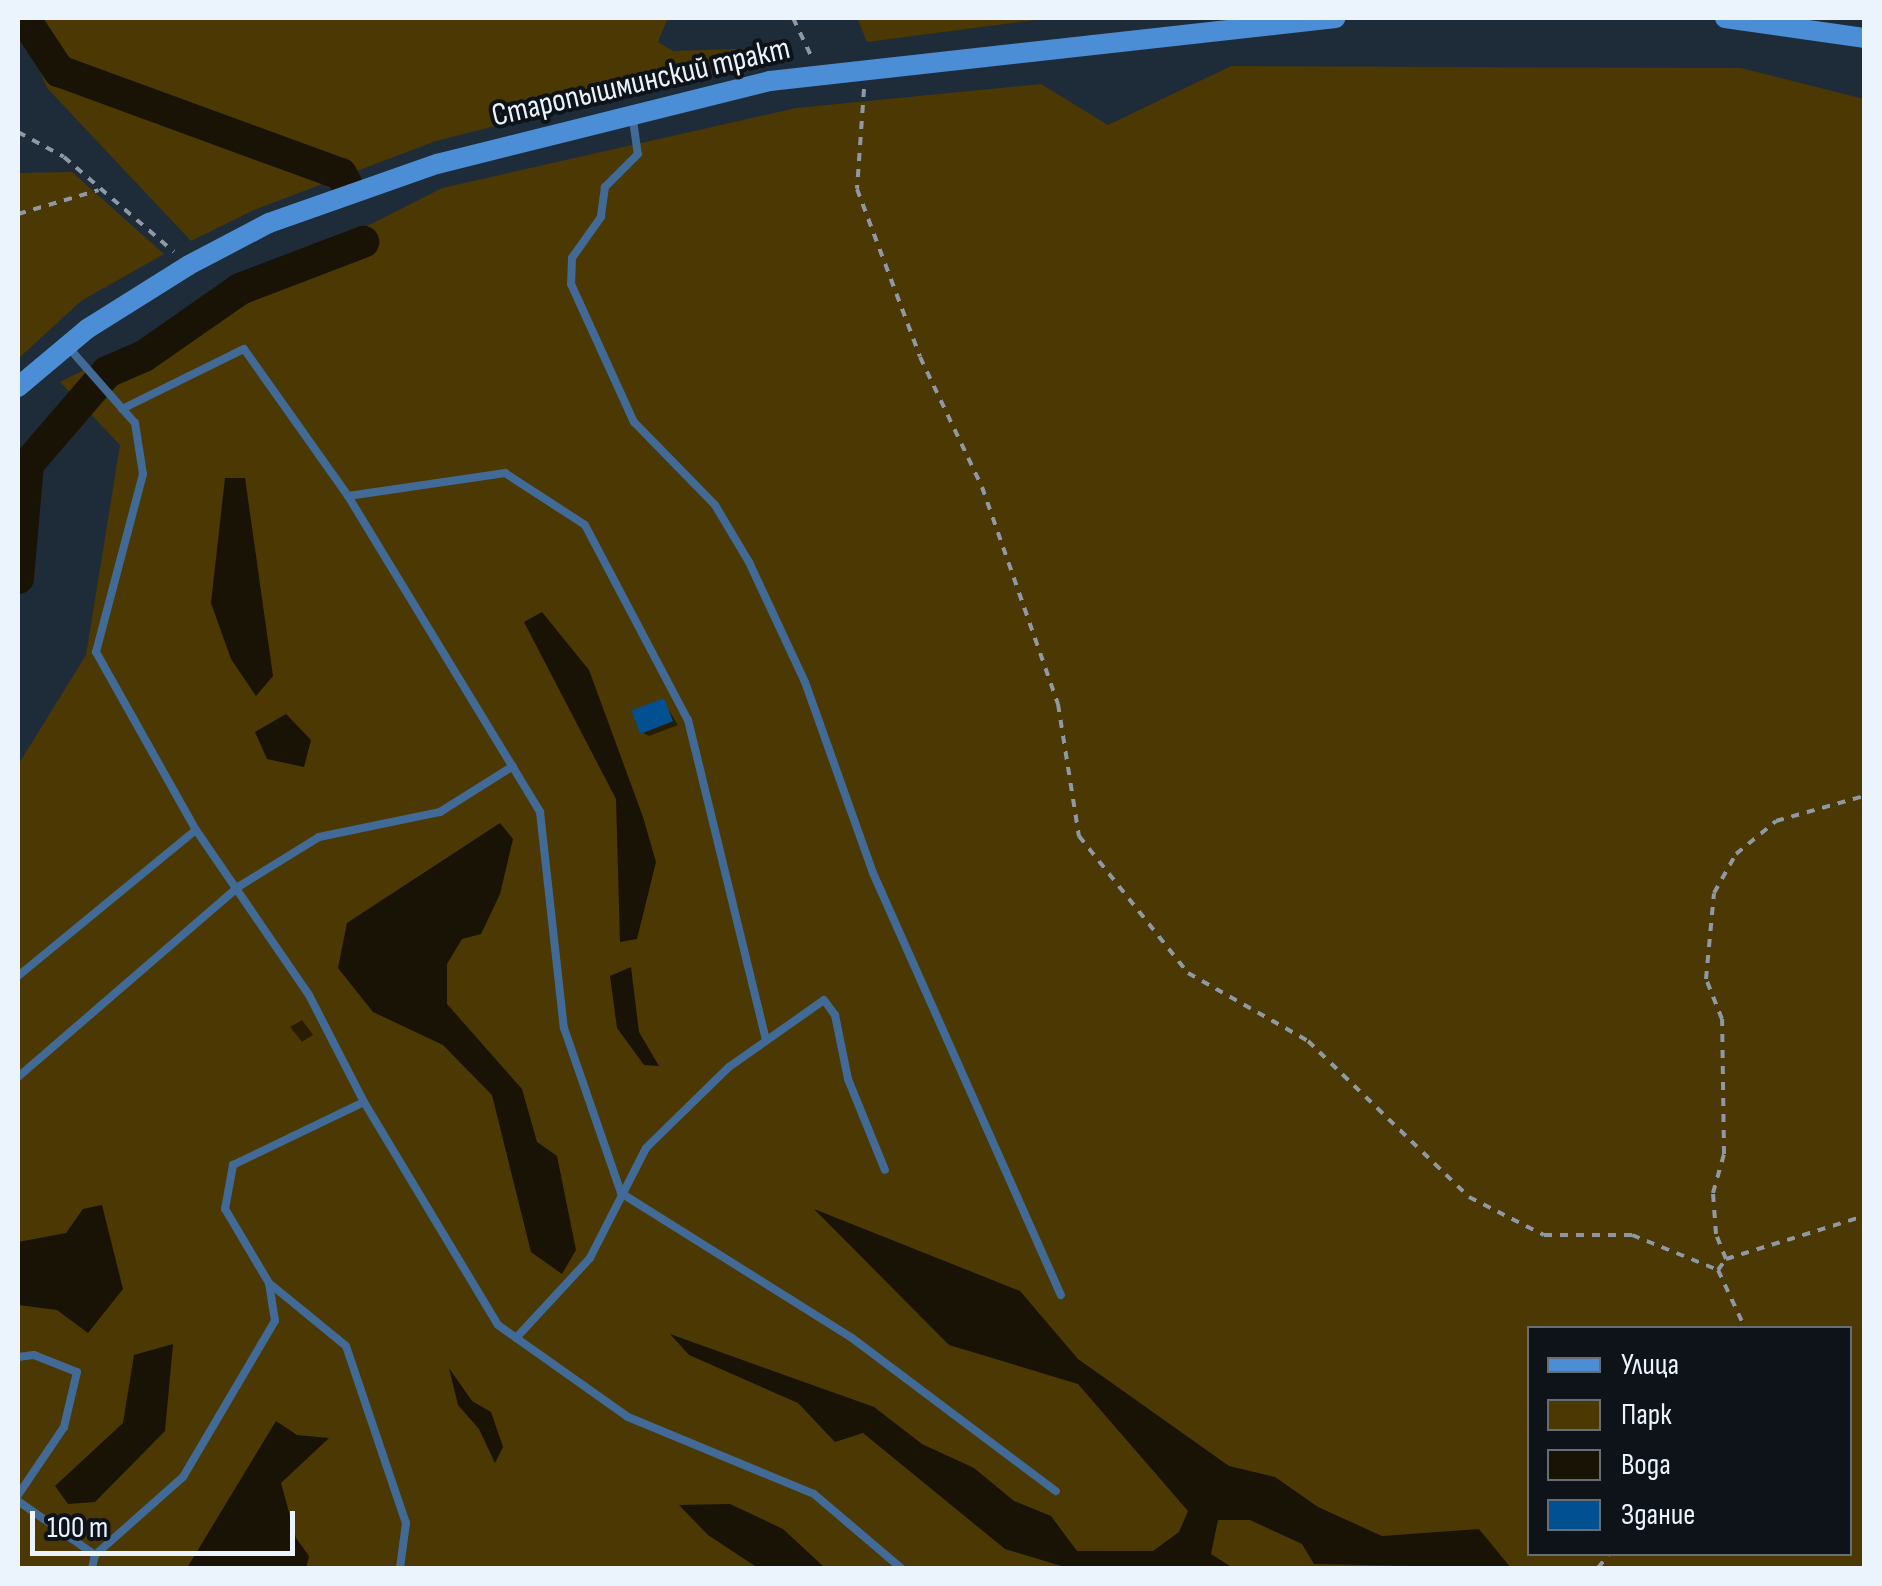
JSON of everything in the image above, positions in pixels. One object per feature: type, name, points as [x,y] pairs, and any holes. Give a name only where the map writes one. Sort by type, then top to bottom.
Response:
[{"type":"street","name":"Старопышминский тракт","points":[[18,387],[68,347],[189,265],[269,223],[399,177],[630,112],[820,73],[1336,18]]},
{"type":"street","points":[[1724,18],[1864,38]]},
{"type":"lane","points":[[630,112],[638,154],[605,187],[601,217],[572,258],[571,284],[634,422],[715,504],[748,562],[806,682],[873,872],[1061,1295]]},
{"type":"lane","points":[[68,347],[135,423],[143,474],[96,652],[196,830],[309,995],[364,1102],[498,1325],[628,1417],[814,1494],[901,1568]]},
{"type":"lane","points":[[122,408],[244,349],[348,496],[540,812],[564,1028],[621,1193],[852,1338],[1056,1491]]},
{"type":"lane","points":[[348,496],[506,473],[585,525],[688,720],[766,1041]]},
{"type":"lane","points":[[18,1077],[238,887],[320,838],[440,812],[512,766]]},
{"type":"lane","points":[[18,976],[196,830]]},
{"type":"lane","points":[[516,1338],[590,1258],[646,1148],[729,1067],[824,1000],[835,1015],[848,1079],[885,1170]]},
{"type":"lane","points":[[364,1102],[233,1165],[225,1209],[269,1283],[346,1346],[406,1524],[400,1568]]},
{"type":"lane","points":[[92,1568],[95,1555],[182,1477],[275,1321],[269,1283]]},
{"type":"lane","points":[[18,1356],[34,1355],[78,1372],[64,1426],[18,1498],[95,1555]]},
{"type":"path","points":[[793,18],[820,73]]},
{"type":"path","points":[[866,70],[857,189],[920,356],[982,487],[1058,704],[1079,836],[1188,973],[1308,1041],[1469,1197],[1544,1236],[1632,1234],[1718,1270],[1743,1326]]},
{"type":"path","points":[[18,132],[64,157],[189,265]]},
{"type":"path","points":[[18,214],[101,189]]},
{"type":"path","points":[[1726,1259],[1716,1234],[1713,1193],[1724,1154],[1722,1019],[1706,979],[1714,893],[1736,854],[1776,820],[1864,796]]},
{"type":"path","points":[[1718,1270],[1726,1259],[1864,1216]]},
{"type":"green space","points":[[18,18],[668,18],[658,42],[673,51],[767,48],[771,65],[636,90],[436,141],[254,210],[191,241],[47,88]]},
{"type":"green space","points":[[857,18],[1051,18],[867,42]]},
{"type":"green space","points":[[1231,66],[1741,68],[1864,99],[1864,1568],[18,1568],[18,765],[86,655],[120,445],[60,382],[442,188],[796,108],[1041,84],[1108,125]]},
{"type":"green space","points":[[72,172],[164,254],[81,301],[18,359],[18,173]]},
{"type":"water","points":[[225,478],[245,478],[273,676],[256,696],[231,659],[211,603]]},
{"type":"water","points":[[542,612],[589,670],[643,817],[656,862],[637,939],[620,942],[616,799],[524,622]]},
{"type":"water","points":[[286,714],[311,740],[304,767],[267,759],[255,732]]},
{"type":"water","points":[[500,823],[513,839],[500,894],[481,934],[462,939],[447,964],[447,1004],[522,1089],[537,1142],[557,1156],[576,1250],[562,1274],[531,1252],[492,1095],[443,1045],[373,1012],[338,968],[347,923]]},
{"type":"water","points":[[631,967],[639,1032],[659,1066],[644,1065],[617,1028],[610,976]]},
{"type":"water","points":[[102,1205],[123,1289],[88,1333],[57,1310],[18,1305],[18,1242],[66,1233],[83,1209]]},
{"type":"water","points":[[814,1209],[1020,1291],[1078,1359],[1229,1466],[1275,1477],[1318,1507],[1382,1536],[1479,1529],[1511,1568],[1314,1564],[1302,1544],[1250,1520],[1218,1520],[1211,1554],[1233,1568],[1068,1568],[1005,1549],[863,1433],[835,1442],[798,1403],[689,1355],[670,1334],[874,1407],[922,1444],[974,1468],[1014,1501],[1051,1516],[1077,1551],[1153,1551],[1179,1532],[1188,1511],[1078,1384],[949,1345]]},
{"type":"water","points":[[173,1344],[165,1431],[95,1502],[68,1504],[55,1486],[123,1423],[134,1355]]},
{"type":"water","points":[[449,1368],[472,1401],[491,1412],[503,1447],[495,1463],[479,1429],[458,1405]]},
{"type":"water","points":[[276,1421],[297,1435],[329,1438],[281,1483],[296,1538],[309,1556],[306,1568],[187,1568]]},
{"type":"water","points":[[730,1504],[783,1529],[825,1568],[758,1568],[708,1535],[679,1505]]},
{"type":"building","points":[[664,698],[673,721],[640,734],[631,711]]},
{"type":"waterway","points":[[24,18],[59,71],[341,174],[346,183]]},
{"type":"waterway","points":[[18,578],[28,464],[107,372],[144,356],[240,289],[363,242]]}]
